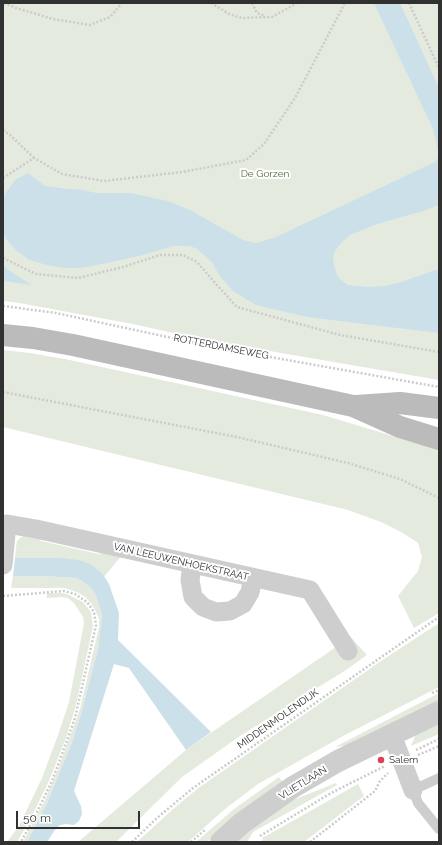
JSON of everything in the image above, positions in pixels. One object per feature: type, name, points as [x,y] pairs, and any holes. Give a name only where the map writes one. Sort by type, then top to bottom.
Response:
[{"type":"main road","points":[[3,335],[33,338],[73,346],[353,406],[400,427],[439,439]]},
{"type":"main road","points":[[353,406],[400,403],[439,408]]},
{"type":"street","name":"VAN LEEUWENHOEKSTRAAT","points":[[4,557],[7,524],[36,529],[310,590],[348,651]]},
{"type":"street","points":[[192,564],[190,580],[193,597],[203,607],[216,612],[230,611],[242,604],[250,592],[253,578]]},
{"type":"street","name":"VLIETLAAN","points":[[221,842],[242,823],[292,787],[338,761],[439,712]]},
{"type":"street","points":[[392,735],[413,790]]},
{"type":"lane","points":[[439,778],[413,790],[418,802],[439,829]]},
{"type":"path","points":[[4,3],[53,20],[90,25],[110,17],[122,3]]},
{"type":"path","points":[[211,3],[229,14],[242,18],[272,18],[297,3]]},
{"type":"path","points":[[252,3],[257,13],[266,17]]},
{"type":"path","points":[[3,130],[34,158],[62,174],[104,180],[182,172],[246,160],[264,144],[295,98],[345,3]]},
{"type":"path","points":[[409,3],[439,68]]},
{"type":"path","points":[[3,178],[34,158]]},
{"type":"path","points":[[3,258],[36,274],[78,278],[123,267],[160,255],[183,255],[197,262],[237,307],[340,335],[439,352]]},
{"type":"path","name":"ROTTERDAMSEWEG","points":[[3,306],[56,313],[207,345],[439,387]]},
{"type":"path","points":[[3,392],[237,437],[348,463],[400,479],[439,498]]},
{"type":"path","points":[[3,596],[64,591],[75,594],[86,602],[94,612],[96,625],[75,718],[52,781],[21,842]]},
{"type":"path","name":"MIDDENMOLENDIJK","points":[[132,842],[157,818],[193,788],[439,617]]},
{"type":"path","points":[[310,842],[375,791],[380,781],[401,761],[439,739]]},
{"type":"path","points":[[256,838],[331,793],[401,761],[439,746]]},
{"type":"green space","name":"De Gorzen","points":[[3,3],[439,3],[439,380],[187,336],[133,324],[3,301]]},
{"type":"green space","points":[[3,350],[65,359],[323,415],[439,450],[439,613],[414,628],[398,596],[418,571],[422,557],[418,543],[403,533],[381,522],[348,510],[3,427]]},
{"type":"green space","points":[[36,535],[41,541],[99,554],[107,550],[123,554],[104,577],[102,573],[61,558],[15,558],[17,541],[23,536]]},
{"type":"green space","points":[[13,576],[76,578],[88,585],[95,593],[102,614],[98,649],[72,742],[47,803],[27,842],[23,842],[44,802],[57,772],[80,709],[99,627],[99,619],[91,603],[79,593],[64,588],[11,588]]},
{"type":"green space","points":[[47,593],[62,593],[83,602],[91,612],[93,626],[76,705],[66,738],[49,781],[30,820],[17,842],[7,842],[19,826],[42,778],[58,735],[69,702],[84,623],[83,617],[74,603],[68,598],[47,598]]},
{"type":"green space","points":[[439,623],[439,687],[343,736],[258,784],[225,809],[188,842],[137,842],[197,789],[381,661]]},
{"type":"green space","points":[[350,636],[367,655],[346,670],[240,736],[182,777],[116,842],[78,842],[186,750]]},
{"type":"green space","points":[[439,693],[439,701],[352,745],[335,747]]},
{"type":"green space","points":[[439,724],[439,734],[411,746],[415,736]]},
{"type":"green space","points":[[279,777],[283,783],[225,826],[207,842],[196,842],[234,809]]},
{"type":"green space","points":[[336,783],[337,785],[253,832],[247,842],[234,842],[288,802]]},
{"type":"green space","points":[[358,784],[364,796],[304,842],[262,842],[263,837]]},
{"type":"water","points":[[374,3],[400,3],[439,88],[439,205],[377,224],[350,235],[335,251],[333,256],[334,265],[337,275],[348,285],[368,287],[384,286],[401,282],[439,269],[439,333],[307,317],[256,305],[233,291],[219,275],[212,262],[197,249],[190,246],[173,246],[143,255],[102,264],[82,268],[66,268],[51,266],[29,260],[17,251],[7,240],[3,232],[3,205],[5,194],[15,180],[28,173],[45,186],[97,193],[130,193],[168,201],[192,211],[243,240],[256,243],[276,237],[435,162],[438,158],[438,150],[433,129]]},
{"type":"water","points":[[3,265],[10,271],[32,285],[3,281]]},
{"type":"water","points":[[15,558],[61,558],[79,560],[90,564],[102,573],[109,584],[119,613],[118,640],[211,732],[186,750],[129,668],[114,664],[74,791],[81,806],[82,814],[79,821],[74,825],[60,825],[47,842],[27,842],[47,803],[72,742],[98,649],[102,614],[95,593],[88,585],[76,578],[13,576]]},
{"type":"place","name":"Salem","points":[[381,760]]}]
